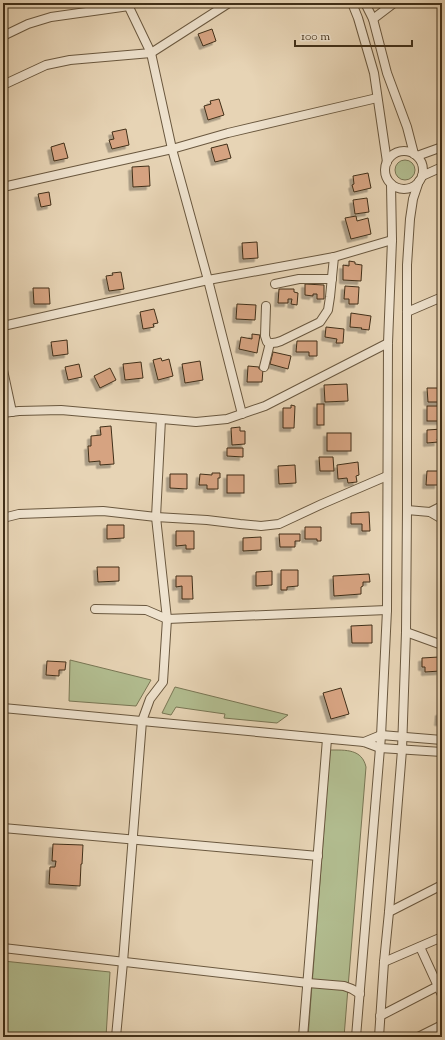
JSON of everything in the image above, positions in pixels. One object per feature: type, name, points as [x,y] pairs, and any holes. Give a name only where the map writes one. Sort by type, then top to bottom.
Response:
[{"type":"street","points":[[3,86],[46,65],[70,60],[151,53],[229,3]]},
{"type":"street","points":[[352,3],[358,18],[374,73],[387,162]]},
{"type":"street","points":[[365,3],[373,19],[388,73],[416,155],[422,163],[423,170],[413,199],[407,265],[406,632],[402,750],[384,962],[380,1037]]},
{"type":"street","points":[[373,19],[394,3]]},
{"type":"street","points":[[3,36],[28,24],[51,17],[130,4],[151,53],[172,149],[208,280],[242,414]]},
{"type":"street","points":[[3,187],[172,149],[377,98]]},
{"type":"street","points":[[356,1037],[381,735],[387,610],[388,343],[392,240],[391,184],[385,168],[391,156],[396,153],[408,151],[416,155],[442,147]]},
{"type":"street","points":[[391,184],[397,187],[409,188],[415,185],[421,178],[442,167]]},
{"type":"street","points":[[3,326],[208,280],[334,257],[392,240]]},
{"type":"street","points":[[266,306],[265,336],[267,342],[270,343],[276,344],[320,322],[328,310],[334,257]]},
{"type":"street","points":[[275,284],[299,279],[332,278]]},
{"type":"street","points":[[407,312],[442,297]]},
{"type":"street","points":[[264,367],[270,343]]},
{"type":"street","points":[[3,413],[61,410],[196,422],[227,419],[265,406],[388,343]]},
{"type":"street","points":[[3,370],[12,412]]},
{"type":"street","points":[[116,1037],[142,721],[150,699],[163,682],[167,619],[156,517],[161,419]]},
{"type":"street","points":[[3,518],[19,514],[103,511],[261,526],[279,524],[387,476]]},
{"type":"street","points":[[430,512],[442,506]]},
{"type":"street","points":[[407,510],[430,512],[442,519]]},
{"type":"street","points":[[95,609],[146,610],[167,619],[387,610]]},
{"type":"street","points":[[406,632],[442,645]]},
{"type":"street","points":[[3,708],[327,738],[364,742],[380,748],[442,752]]},
{"type":"street","points":[[364,742],[381,735],[442,740]]},
{"type":"street","points":[[303,1037],[327,738]]},
{"type":"street","points":[[3,828],[318,856]]},
{"type":"street","points":[[389,912],[442,885]]},
{"type":"street","points":[[384,962],[442,937]]},
{"type":"street","points":[[420,947],[442,995]]},
{"type":"street","points":[[3,948],[344,986],[360,994]]},
{"type":"street","points":[[380,1016],[438,986]]},
{"type":"street","points":[[418,1037],[442,1026]]},
{"type":"green space","points":[[405,160],[412,163],[415,170],[412,177],[405,180],[398,177],[395,170],[398,163]]},
{"type":"green space","points":[[70,660],[151,680],[136,706],[69,701]]},
{"type":"green space","points":[[175,687],[288,715],[277,723],[224,718],[225,714],[176,707],[171,715],[162,713]]},
{"type":"green space","points":[[330,750],[342,750],[357,754],[364,761],[366,767],[344,1037],[308,1037]]},
{"type":"green space","points":[[3,961],[110,972],[106,1037],[3,1037]]},
{"type":"building","points":[[212,29],[216,41],[203,46],[198,34]]},
{"type":"building","points":[[219,99],[224,115],[208,120],[204,106],[211,104],[210,101]]},
{"type":"building","points":[[126,129],[129,145],[112,149],[109,140],[114,139],[112,132]]},
{"type":"building","points":[[64,143],[68,158],[54,161],[51,147]]},
{"type":"building","points":[[227,144],[231,158],[215,162],[211,148]]},
{"type":"building","points":[[149,166],[150,186],[133,187],[132,167]]},
{"type":"building","points":[[368,173],[371,188],[354,192],[352,185],[354,184],[353,176]]},
{"type":"building","points":[[49,192],[51,205],[41,207],[38,194]]},
{"type":"building","points":[[367,198],[369,212],[355,214],[353,200]]},
{"type":"building","points":[[356,216],[357,221],[368,218],[371,234],[351,239],[345,218]]},
{"type":"building","points":[[257,242],[258,258],[243,259],[242,243]]},
{"type":"building","points":[[349,261],[362,265],[361,281],[343,280],[343,265],[349,266]]},
{"type":"building","points":[[121,272],[124,289],[109,291],[106,276],[113,275],[112,273]]},
{"type":"building","points":[[305,284],[324,285],[324,299],[317,299],[317,294],[313,294],[313,296],[305,295]]},
{"type":"building","points":[[345,286],[359,287],[358,304],[349,304],[349,299],[344,299]]},
{"type":"building","points":[[33,288],[49,288],[50,304],[34,304]]},
{"type":"building","points":[[279,289],[294,289],[294,292],[298,293],[297,305],[291,304],[292,299],[288,299],[288,303],[278,303]]},
{"type":"building","points":[[237,304],[256,305],[255,320],[236,319]]},
{"type":"building","points":[[154,309],[158,323],[153,324],[154,327],[143,329],[140,312]]},
{"type":"building","points":[[351,313],[371,316],[369,330],[350,327]]},
{"type":"building","points":[[326,327],[344,329],[343,343],[336,343],[337,339],[325,337]]},
{"type":"building","points":[[252,334],[260,335],[257,353],[239,349],[241,337],[252,339]]},
{"type":"building","points":[[67,340],[68,354],[53,356],[51,342]]},
{"type":"building","points":[[297,341],[317,341],[317,356],[309,356],[309,352],[296,352]]},
{"type":"building","points":[[273,352],[291,356],[288,369],[270,364]]},
{"type":"building","points":[[161,358],[162,361],[169,359],[173,376],[158,380],[153,360]]},
{"type":"building","points":[[200,361],[203,380],[185,383],[182,364]]},
{"type":"building","points":[[141,362],[143,378],[125,380],[123,364]]},
{"type":"building","points":[[79,364],[82,377],[68,380],[65,367]]},
{"type":"building","points":[[248,366],[263,369],[262,382],[247,382]]},
{"type":"building","points":[[110,368],[116,380],[100,388],[94,376]]},
{"type":"building","points":[[347,384],[348,401],[325,402],[324,385]]},
{"type":"building","points":[[427,388],[442,388],[442,402],[428,402]]},
{"type":"building","points":[[317,404],[324,404],[324,425],[317,425]]},
{"type":"building","points":[[291,405],[295,406],[294,428],[283,428],[283,408],[291,408]]},
{"type":"building","points":[[427,406],[442,406],[442,421],[427,421]]},
{"type":"building","points":[[111,426],[114,464],[100,465],[100,461],[89,462],[88,446],[91,446],[91,436],[101,435],[100,427]]},
{"type":"building","points":[[240,427],[240,431],[245,431],[245,444],[232,445],[231,428]]},
{"type":"building","points":[[442,429],[442,439],[437,439],[438,442],[427,443],[427,430]]},
{"type":"building","points":[[327,433],[351,433],[351,451],[327,451]]},
{"type":"building","points":[[227,448],[243,448],[243,457],[227,456]]},
{"type":"building","points":[[319,457],[333,457],[334,471],[320,471]]},
{"type":"building","points":[[358,462],[359,475],[356,476],[357,482],[348,483],[347,478],[338,479],[337,465]]},
{"type":"building","points":[[295,465],[296,483],[279,484],[278,466]]},
{"type":"building","points":[[427,471],[442,471],[442,480],[438,480],[438,485],[426,485]]},
{"type":"building","points":[[212,473],[220,473],[220,478],[218,478],[218,489],[207,489],[207,485],[199,485],[200,474],[212,475]]},
{"type":"building","points":[[170,474],[187,474],[187,489],[170,488]]},
{"type":"building","points":[[227,475],[244,475],[244,493],[227,493]]},
{"type":"building","points":[[369,512],[370,531],[362,531],[362,524],[351,524],[351,513]]},
{"type":"building","points":[[107,525],[124,525],[124,538],[107,539]]},
{"type":"building","points":[[305,527],[321,527],[321,541],[317,541],[317,539],[305,539]]},
{"type":"building","points":[[176,531],[194,531],[194,549],[186,549],[186,545],[176,546]]},
{"type":"building","points":[[279,534],[300,534],[300,541],[295,541],[295,547],[280,547]]},
{"type":"building","points":[[261,537],[261,550],[243,551],[243,538]]},
{"type":"building","points":[[97,567],[119,567],[119,581],[98,582]]},
{"type":"building","points":[[281,570],[298,570],[298,586],[287,587],[287,590],[281,590]]},
{"type":"building","points":[[272,571],[272,585],[256,586],[256,572]]},
{"type":"building","points":[[369,574],[370,582],[363,582],[361,594],[334,596],[333,576]]},
{"type":"building","points":[[176,576],[192,576],[193,599],[182,599],[182,586],[176,587]]},
{"type":"building","points":[[372,625],[372,643],[352,643],[351,626]]},
{"type":"building","points":[[439,657],[440,671],[425,672],[425,667],[422,667],[422,658]]},
{"type":"building","points":[[47,661],[66,662],[65,670],[59,670],[59,676],[46,675]]},
{"type":"building","points":[[341,688],[349,714],[331,719],[323,693]]},
{"type":"building","points":[[439,712],[442,712],[442,722],[438,722]]},
{"type":"building","points":[[53,844],[83,845],[80,886],[49,884],[50,867],[55,867],[56,861],[52,861]]}]
